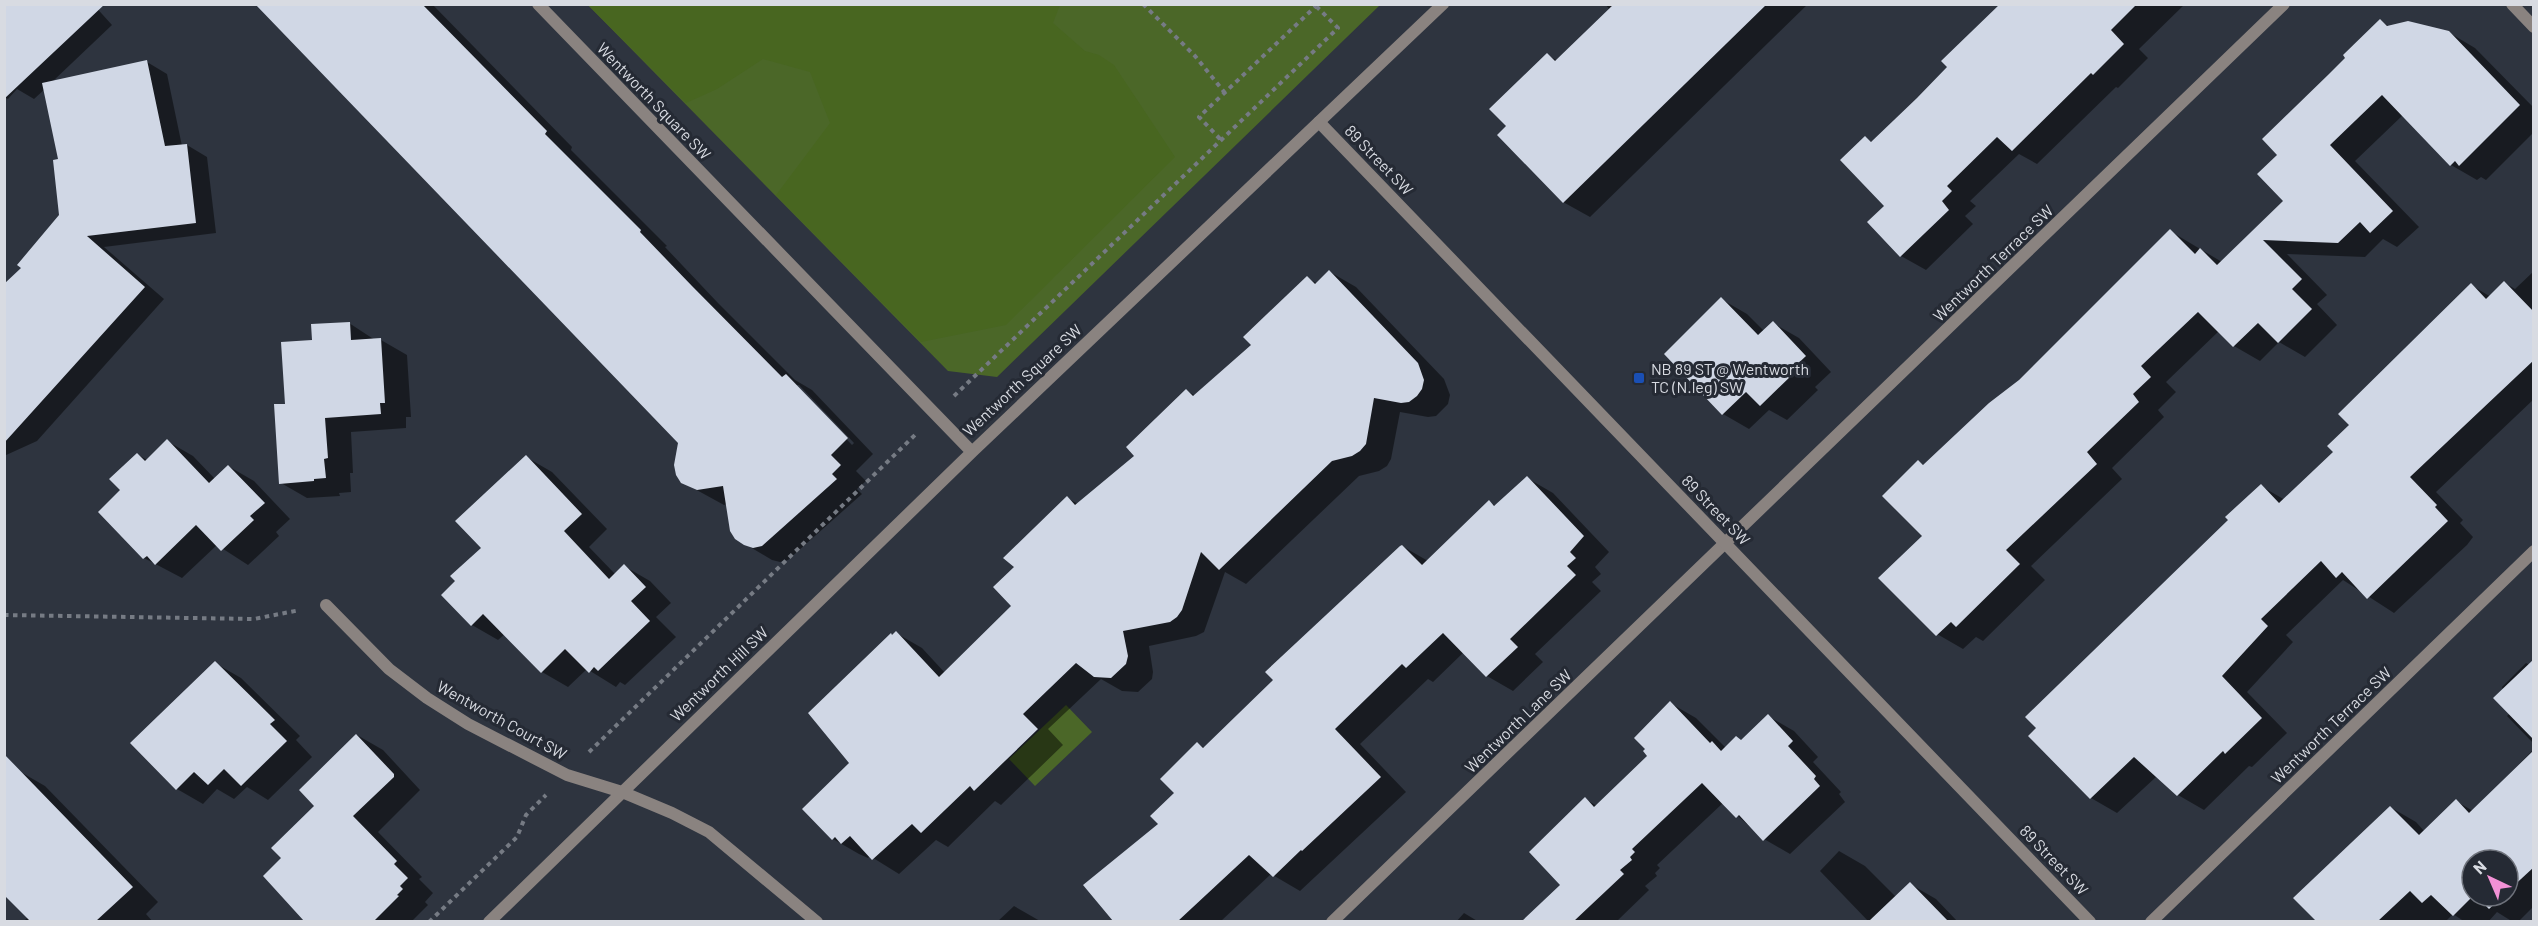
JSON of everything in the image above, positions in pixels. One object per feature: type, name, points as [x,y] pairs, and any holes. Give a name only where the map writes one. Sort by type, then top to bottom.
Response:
[{"type":"street","name":"Wentworth Square SW","points":[[538,4],[972,452],[1443,4]]},
{"type":"street","name":"Wentworth Terrace SW","points":[[1726,544],[2284,4]]},
{"type":"street","points":[[2512,4],[2534,27]]},
{"type":"street","name":"89 Street SW","points":[[1319,122],[2090,921]]},
{"type":"street","name":"Wentworth Hill SW","points":[[489,921],[972,452]]},
{"type":"street","name":"Wentworth Lane SW","points":[[1332,921],[1726,544]]},
{"type":"street","name":"Wentworth Terrace SW","points":[[2151,921],[2534,551]]},
{"type":"street","name":"Wentworth Court SW","points":[[326,605],[389,669],[427,698],[468,723],[567,775],[622,792],[672,813],[709,832],[817,921]]},
{"type":"path","points":[[1143,4],[1173,33],[1225,93]]},
{"type":"path","points":[[429,921],[517,837],[526,815],[935,415],[1338,28],[1317,5],[1199,117],[1220,139]]},
{"type":"path","points":[[4,615],[254,619],[326,605]]},
{"type":"green space","points":[[588,5],[1380,5],[997,377],[948,371]]},
{"type":"green space","points":[[588,5],[1060,5],[1053,23],[1085,51],[1099,55],[1114,65],[1175,157],[1006,325],[921,342],[776,195],[830,123],[810,72],[763,59],[717,89],[686,103]]},
{"type":"green space","points":[[1066,705],[1092,732],[1035,786],[1009,759]]},
{"type":"building","points":[[4,4],[105,4],[4,99]]},
{"type":"building","points":[[255,4],[422,4],[547,131],[545,134],[641,230],[640,232],[692,286],[782,377],[786,374],[848,438],[831,455],[841,465],[832,474],[837,479],[762,546],[753,548],[735,539],[730,531],[723,486],[697,490],[681,483],[674,465],[678,443]]},
{"type":"building","points":[[1614,4],[1767,4],[1563,203],[1497,135],[1506,126],[1489,109],[1547,53],[1555,61]]},
{"type":"building","points":[[2000,4],[2137,4],[2111,30],[2124,44],[2093,75],[2091,73],[2012,151],[1997,137],[1947,186],[1952,191],[1942,201],[1949,210],[1900,257],[1867,222],[1884,206],[1840,160],[1865,136],[1871,142],[1917,98],[1947,67],[1941,61]]},
{"type":"building","points":[[2380,19],[2387,26],[2408,21],[2449,31],[2520,105],[2459,166],[2455,161],[2450,166],[2382,95],[2330,145],[2393,211],[2370,233],[2360,222],[2338,243],[2263,240],[2302,279],[2292,289],[2312,309],[2278,343],[2258,323],[2233,347],[2198,312],[2141,366],[2151,377],[2133,394],[2139,402],[2087,452],[2097,464],[2006,550],[2020,564],[1956,627],[1951,622],[1936,636],[1878,578],[1922,536],[1882,496],[1918,460],[1923,465],[1989,403],[2019,380],[2170,229],[2195,254],[2200,248],[2217,265],[2283,201],[2257,174],[2277,155],[2262,139],[2345,58],[2343,55]]},
{"type":"building","points":[[147,60],[165,146],[187,144],[196,223],[87,236],[145,287],[4,443],[4,284],[21,268],[17,265],[59,215],[53,160],[58,159],[42,83]]},
{"type":"building","points":[[1329,270],[1418,363],[1424,380],[1417,396],[1409,402],[1401,403],[1374,398],[1366,444],[1360,451],[1352,456],[1332,461],[1219,570],[1201,552],[1182,610],[1177,617],[1170,622],[1123,631],[1128,656],[1126,664],[1111,678],[1094,677],[1076,663],[1023,714],[1038,729],[974,791],[970,786],[921,833],[912,824],[872,860],[850,836],[841,844],[835,837],[832,840],[802,809],[849,763],[808,713],[891,633],[892,635],[896,631],[939,677],[1011,606],[993,587],[1014,567],[1003,558],[1067,496],[1075,505],[1134,456],[1126,447],[1186,389],[1193,396],[1251,345],[1243,337],[1307,276],[1315,284]]},
{"type":"building","points":[[2504,281],[2534,312],[2534,360],[2410,477],[2437,505],[2435,507],[2448,521],[2367,599],[2342,572],[2336,578],[2321,561],[2261,619],[2268,626],[2222,676],[2262,718],[2225,754],[2223,751],[2177,796],[2134,757],[2090,799],[2028,736],[2036,728],[2025,717],[2228,520],[2225,517],[2261,484],[2279,503],[2333,452],[2327,446],[2349,425],[2338,414],[2471,283],[2486,299]]},
{"type":"building","points":[[1721,297],[1758,335],[1773,321],[1806,356],[1790,371],[1793,374],[1760,406],[1746,392],[1722,415],[1664,354]]},
{"type":"building","points":[[350,322],[351,340],[381,338],[385,403],[380,403],[381,414],[325,418],[328,458],[324,459],[326,478],[279,484],[274,404],[285,404],[281,342],[312,340],[311,324]]},
{"type":"building","points":[[167,439],[209,483],[228,465],[265,503],[250,516],[254,520],[221,551],[196,525],[155,565],[147,556],[143,559],[98,512],[120,490],[109,479],[137,453],[145,461]]},
{"type":"building","points":[[526,455],[582,514],[564,531],[609,579],[624,564],[646,587],[631,601],[650,621],[598,671],[594,667],[589,673],[565,649],[541,673],[483,614],[471,626],[441,595],[455,581],[450,576],[481,548],[455,521]]},
{"type":"building","points":[[1527,476],[1584,536],[1570,552],[1576,558],[1567,566],[1576,575],[1510,639],[1518,647],[1486,677],[1443,633],[1406,668],[1402,664],[1335,729],[1381,777],[1273,877],[1249,855],[1178,921],[1113,921],[1083,885],[1158,824],[1150,816],[1174,793],[1160,779],[1197,742],[1203,748],[1273,680],[1265,672],[1400,546],[1402,545],[1422,565],[1489,500],[1494,506]]},
{"type":"building","points":[[2534,659],[2534,740],[2493,698]]},
{"type":"building","points":[[215,661],[275,720],[270,724],[287,741],[241,786],[224,769],[208,785],[194,772],[176,790],[130,743]]},
{"type":"building","points":[[1670,701],[1710,743],[1712,741],[1721,751],[1736,736],[1741,740],[1768,714],[1793,741],[1788,746],[1816,776],[1814,779],[1820,786],[1763,841],[1739,815],[1736,818],[1702,783],[1632,849],[1635,852],[1630,857],[1632,860],[1620,870],[1624,874],[1574,921],[1522,921],[1560,885],[1529,852],[1585,797],[1594,807],[1647,756],[1643,751],[1645,749],[1634,738]]},
{"type":"building","points":[[356,734],[394,774],[394,777],[353,816],[397,861],[394,864],[408,878],[400,886],[403,889],[397,895],[399,896],[374,921],[304,921],[263,876],[281,858],[271,848],[314,806],[299,790]]},
{"type":"building","points":[[2534,750],[2534,867],[2520,880],[2520,848],[2460,848],[2461,908],[2453,916],[2431,895],[2422,903],[2410,891],[2378,921],[2316,921],[2293,898],[2390,806],[2419,835],[2456,799],[2469,813]]},
{"type":"building","points":[[4,754],[133,887],[96,921],[30,921],[4,895]]},
{"type":"building","points":[[1910,882],[1948,921],[1869,921]]},
{"type":"place","name":"NB 89 ST @ Wentworth TC (N.leg) SW","points":[[1639,378]]}]
